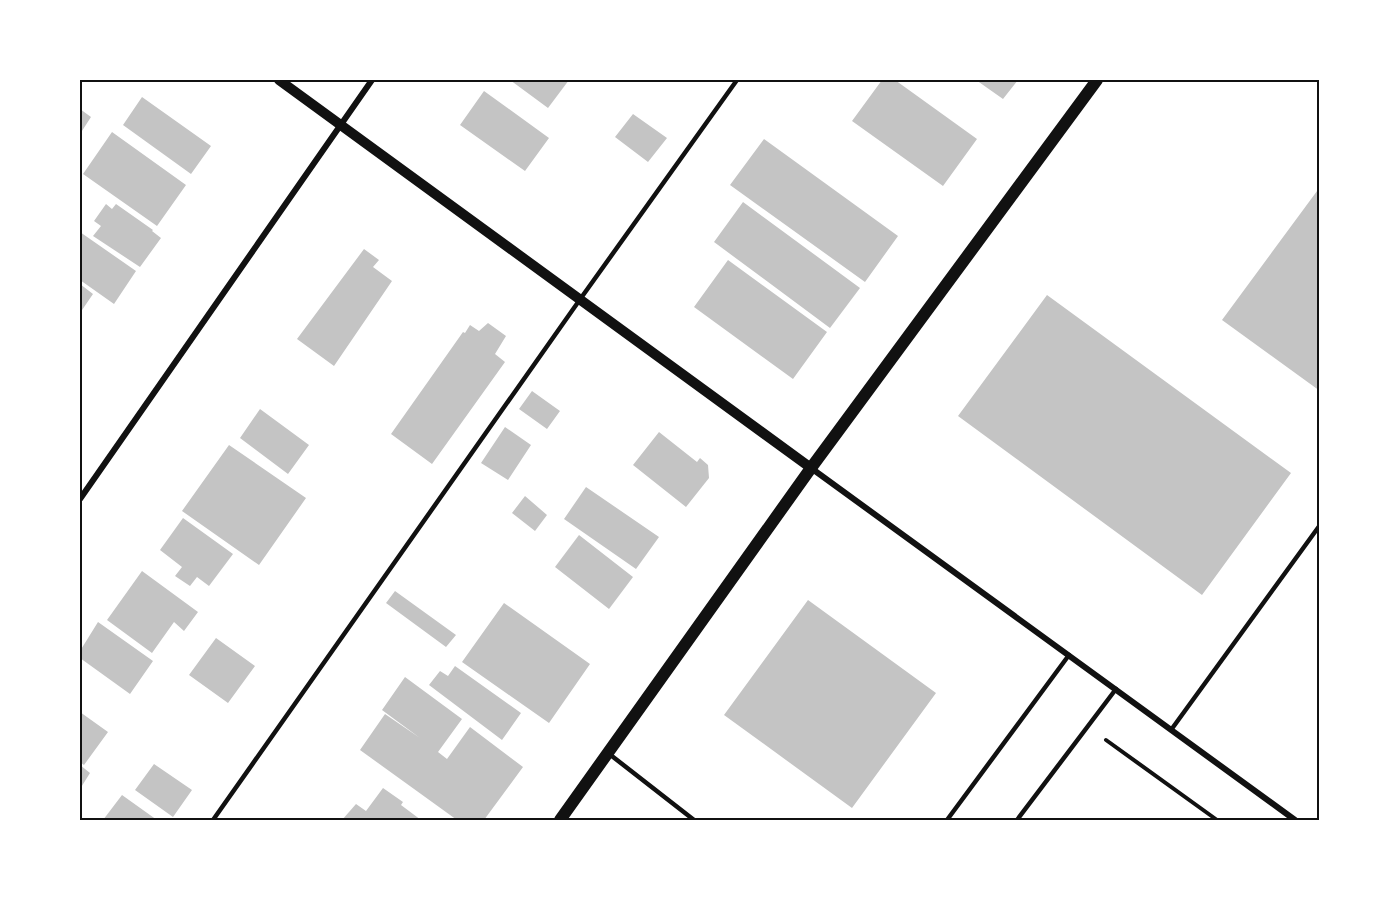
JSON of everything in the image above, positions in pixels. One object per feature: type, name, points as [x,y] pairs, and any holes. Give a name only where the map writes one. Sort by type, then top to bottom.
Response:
[{"type":"main road","points":[[560,820],[811,468],[1097,80]]},
{"type":"street","points":[[279,80],[1295,820]]},
{"type":"street","points":[[80,499],[339,124],[372,80]]},
{"type":"lane","points":[[213,820],[737,80]]},
{"type":"lane","points":[[1171,730],[1320,525]]},
{"type":"lane","points":[[947,820],[1069,655]]},
{"type":"lane","points":[[1017,820],[1116,689]]},
{"type":"lane","points":[[608,753],[694,820]]},
{"type":"path","points":[[1088,726],[1217,820]]},
{"type":"building","points":[[510,80],[569,80],[548,108]]},
{"type":"building","points":[[882,80],[895,80],[977,139],[943,186],[852,121]]},
{"type":"building","points":[[976,80],[1018,80],[1003,99]]},
{"type":"building","points":[[484,91],[549,138],[525,171],[460,125]]},
{"type":"building","points":[[142,97],[211,146],[191,174],[123,125]]},
{"type":"building","points":[[80,109],[91,117],[80,134]]},
{"type":"building","points":[[633,114],[667,138],[648,162],[615,137]]},
{"type":"building","points":[[112,132],[186,185],[157,226],[83,174]]},
{"type":"building","points":[[764,139],[898,236],[865,282],[730,185]]},
{"type":"building","points":[[1320,187],[1320,391],[1222,320]]},
{"type":"building","points":[[743,202],[860,288],[830,328],[714,242]]},
{"type":"building","points":[[106,204],[112,209],[116,204],[161,238],[140,267],[93,236],[101,226],[94,221]]},
{"type":"building","points":[[80,232],[136,271],[114,304],[80,280]]},
{"type":"building","points":[[364,249],[379,260],[373,267],[392,281],[334,366],[297,339]]},
{"type":"building","points":[[728,260],[827,332],[793,379],[694,307]]},
{"type":"building","points":[[80,284],[93,294],[80,313]]},
{"type":"building","points":[[1047,295],[1291,473],[1202,595],[958,416]]},
{"type":"building","points":[[488,323],[506,336],[495,354],[505,362],[432,464],[391,434],[463,332],[465,333],[470,325],[479,331]]},
{"type":"building","points":[[532,391],[560,411],[547,429],[519,409]]},
{"type":"building","points":[[260,409],[309,445],[288,474],[240,438]]},
{"type":"building","points":[[505,427],[531,445],[508,480],[481,463]]},
{"type":"building","points":[[659,432],[697,462],[700,458],[708,465],[709,478],[686,507],[633,465]]},
{"type":"building","points":[[229,445],[306,498],[259,565],[182,511]]},
{"type":"building","points":[[586,487],[659,537],[636,569],[564,519]]},
{"type":"building","points":[[525,496],[547,515],[535,531],[512,513]]},
{"type":"building","points":[[183,518],[233,554],[209,586],[197,577],[190,586],[175,576],[182,567],[160,550]]},
{"type":"building","points":[[579,535],[633,577],[609,609],[555,567]]},
{"type":"building","points":[[142,571],[198,612],[184,631],[174,622],[152,653],[107,620]]},
{"type":"building","points":[[395,591],[456,635],[446,647],[386,603]]},
{"type":"building","points":[[808,600],[936,693],[852,808],[724,715]]},
{"type":"building","points":[[504,603],[590,664],[549,723],[462,662]]},
{"type":"building","points":[[98,622],[153,661],[130,694],[80,658],[80,651]]},
{"type":"building","points":[[216,638],[255,666],[228,703],[189,675]]},
{"type":"building","points":[[455,666],[521,713],[502,740],[429,685],[440,671],[448,676]]},
{"type":"building","points":[[405,677],[462,719],[438,752],[447,759],[470,727],[523,767],[484,820],[457,820],[360,750],[385,714],[420,738],[382,710]]},
{"type":"building","points":[[80,712],[108,732],[84,765],[80,762]]},
{"type":"building","points":[[154,764],[192,790],[173,817],[135,790]]},
{"type":"building","points":[[80,765],[90,773],[80,789]]},
{"type":"building","points":[[383,788],[403,802],[401,805],[421,820],[342,820],[356,804],[366,811]]},
{"type":"building","points":[[122,795],[157,820],[103,820]]}]
